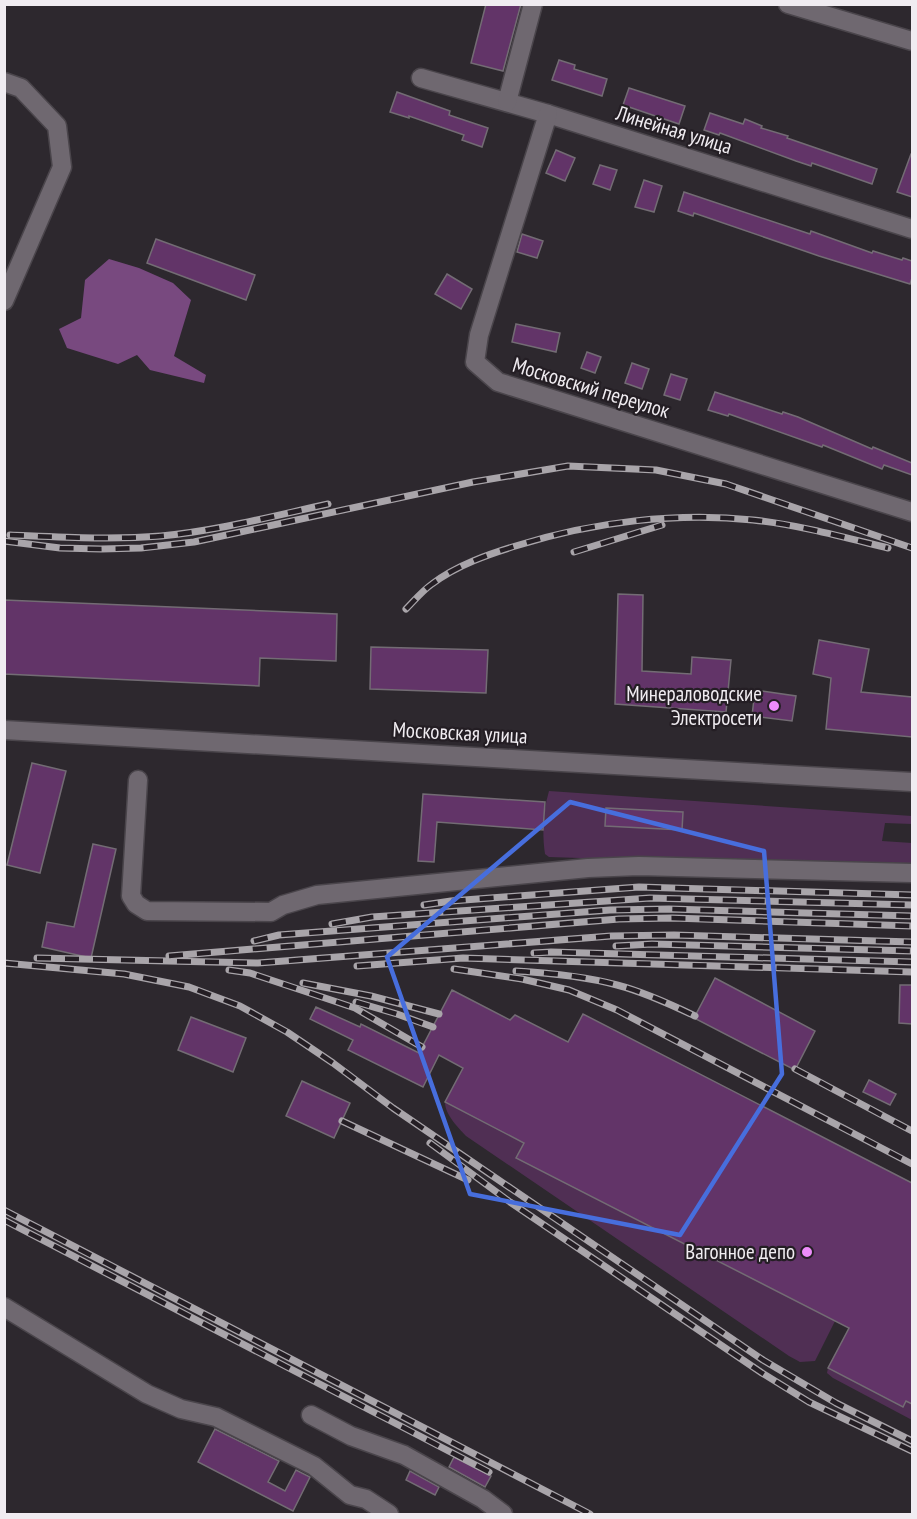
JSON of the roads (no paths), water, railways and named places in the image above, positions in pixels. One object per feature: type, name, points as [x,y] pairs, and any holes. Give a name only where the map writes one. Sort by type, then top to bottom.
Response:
[{"type":"street","points":[[507,102],[533,4]]},
{"type":"street","points":[[788,4],[912,41]]},
{"type":"street","name":"Линейная улица","points":[[421,78],[548,114],[912,229]]},
{"type":"street","points":[[4,82],[21,88],[57,126],[62,167],[4,301]]},
{"type":"street","name":"Московский переулок","points":[[548,114],[480,335],[475,362],[498,382],[912,512]]},
{"type":"street","name":"Московская улица","points":[[4,729],[912,782]]},
{"type":"street","points":[[138,780],[131,896],[136,904],[147,910],[271,912],[283,905],[317,895],[588,868],[651,867],[912,873]]},
{"type":"street","points":[[4,1307],[147,1394],[181,1409],[216,1417],[314,1466],[351,1495],[366,1498],[389,1515]]},
{"type":"street","points":[[311,1415],[351,1436],[404,1455],[483,1499],[503,1515]]},
{"type":"railway","points":[[4,541],[60,548],[101,549],[141,548],[194,542],[473,482],[568,466],[656,470],[726,484],[912,548]]},
{"type":"railway","points":[[10,535],[104,538],[182,534],[328,504]]},
{"type":"railway","points":[[406,609],[442,577],[485,556],[576,530],[635,521],[694,517],[753,520],[804,528],[888,548]]},
{"type":"railway","points":[[574,552],[662,525]]},
{"type":"railway","points":[[424,905],[639,887],[912,895]]},
{"type":"railway","points":[[332,924],[372,917],[650,898],[912,905]]},
{"type":"railway","points":[[254,941],[279,935],[610,910],[669,909],[912,916]]},
{"type":"railway","points":[[169,956],[619,919],[672,918],[912,926]]},
{"type":"railway","points":[[37,958],[258,963],[611,936],[674,935],[912,942]]},
{"type":"railway","points":[[616,946],[652,944],[912,951]]},
{"type":"railway","points":[[534,953],[912,962]]},
{"type":"railway","points":[[357,966],[463,958],[912,972]]},
{"type":"railway","points":[[4,963],[124,974],[189,987],[240,1006],[287,1032],[333,1063],[393,1108],[763,1360],[836,1403],[912,1441]]},
{"type":"railway","points":[[454,969],[522,979],[569,990],[617,1010],[912,1164]]},
{"type":"railway","points":[[229,970],[250,973],[355,1008],[422,1047]]},
{"type":"railway","points":[[516,971],[567,975],[617,985],[695,1016]]},
{"type":"railway","points":[[303,983],[371,996],[439,1014]]},
{"type":"railway","points":[[356,1002],[433,1027]]},
{"type":"railway","points":[[795,1069],[912,1131]]},
{"type":"railway","points":[[342,1121],[468,1180]]},
{"type":"railway","points":[[430,1143],[510,1202],[762,1373],[809,1402],[912,1451]]},
{"type":"railway","points":[[4,1210],[590,1514]]},
{"type":"railway","points":[[4,1220],[489,1472]]},
{"type":"place","name":"Минераловодские Электросети","points":[[774,706]]},
{"type":"place","name":"Вагонное депо","points":[[807,1252]]}]
